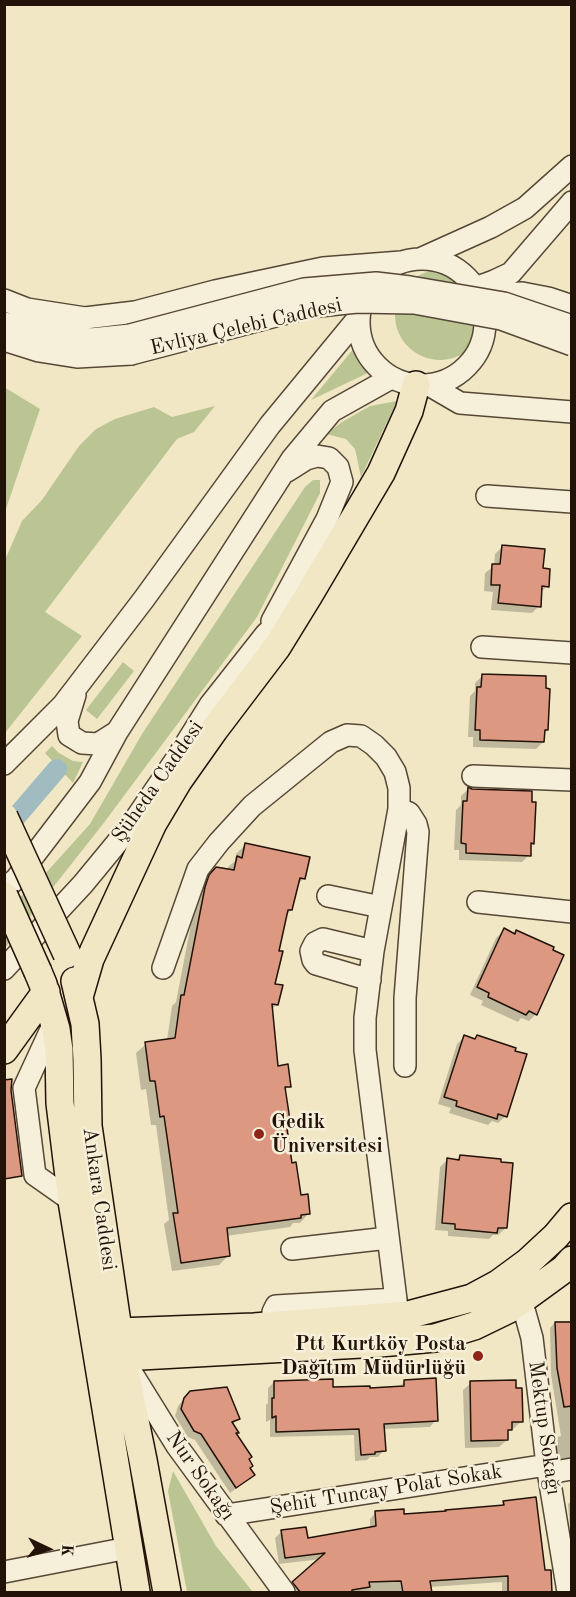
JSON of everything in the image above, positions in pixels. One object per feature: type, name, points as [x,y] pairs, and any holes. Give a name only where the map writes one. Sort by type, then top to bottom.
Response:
[{"type":"main road","points":[[79,997],[90,959],[153,823],[178,781],[277,647],[381,473],[408,411],[412,382]]},
{"type":"main road","name":"Ankara Caddesi","points":[[4,817],[67,954],[85,1024],[88,1126],[120,1344],[167,1593]]},
{"type":"main road","name":"Ankara Caddesi","points":[[4,896],[42,982],[54,1023],[58,1050],[60,1103],[72,1201],[136,1593]]},
{"type":"main road","points":[[4,1050],[42,982]]},
{"type":"main road","points":[[95,1348],[397,1308],[408,1315],[472,1298],[498,1284],[528,1262],[556,1236],[572,1217]]},
{"type":"main road","points":[[120,1344],[380,1343],[435,1338],[489,1320],[509,1309],[569,1266]]},
{"type":"street","points":[[572,166],[525,208],[491,227],[385,271],[372,284],[363,299],[359,317],[360,335],[366,352],[377,367],[460,403],[572,412]]},
{"type":"street","points":[[477,291],[511,273],[572,202]]},
{"type":"street","points":[[4,889],[16,879],[90,782],[117,732],[282,474],[332,411],[412,382],[446,381],[464,370],[477,355],[484,335],[485,315],[477,291],[469,280],[455,268],[437,261],[410,261]]},
{"type":"street","name":"Evliya Çelebi Caddesi","points":[[4,300],[27,309],[85,318],[135,312],[214,291],[322,268],[410,261]]},
{"type":"street","name":"Evliya Çelebi Caddesi","points":[[131,345],[304,289],[376,283],[504,303],[572,326]]},
{"type":"street","points":[[477,291],[522,293],[572,306]]},
{"type":"street","name":"Evliya Çelebi Caddesi","points":[[131,345],[310,308],[357,302],[414,303],[501,320],[572,345]]},
{"type":"street","points":[[4,764],[63,705],[144,599],[270,425],[359,317]]},
{"type":"street","points":[[4,323],[34,331],[131,345]]},
{"type":"street","points":[[4,340],[39,351],[77,357],[131,345]]},
{"type":"street","points":[[266,634],[327,519],[342,482],[338,467],[329,458],[317,456],[306,459],[282,474]]},
{"type":"street","points":[[487,496],[572,502]]},
{"type":"street","name":"Şüheda Caddesi","points":[[4,969],[83,884],[130,827],[210,705],[266,634],[309,595]]},
{"type":"street","points":[[482,647],[572,652]]},
{"type":"street","points":[[78,686],[67,721],[69,735],[82,743],[98,744],[117,732]]},
{"type":"street","points":[[163,968],[198,869],[252,806],[331,742],[347,735],[361,735],[374,745],[386,757],[395,772],[399,788],[399,808],[373,951],[365,1018],[365,1050],[397,1308]]},
{"type":"street","points":[[473,776],[572,780]]},
{"type":"street","points":[[399,808],[409,813],[418,832],[405,998],[405,1066]]},
{"type":"street","points":[[328,896],[381,907]]},
{"type":"street","points":[[478,902],[572,912]]},
{"type":"street","points":[[370,980],[316,964],[311,951],[315,943],[323,939],[373,951]]},
{"type":"street","points":[[292,1249],[388,1238]]},
{"type":"street","name":"Mektup Sokağı","points":[[519,1301],[532,1338],[548,1469],[569,1584]]},
{"type":"street","name":"Nur Sokağı","points":[[120,1344],[177,1446],[284,1593]]},
{"type":"street","points":[[143,1460],[151,1444],[157,1441],[177,1446]]},
{"type":"street","name":"Şehit Tuncay Polat Sokak","points":[[226,1515],[548,1469],[572,1469]]},
{"type":"street","points":[[4,1572],[128,1548]]},
{"type":"green space","points":[[440,270],[457,274],[472,283],[481,298],[485,315],[481,332],[472,347],[457,356],[440,360],[423,356],[408,347],[399,332],[395,315],[399,298],[408,283],[423,274]]},
{"type":"green space","points":[[355,347],[372,371],[311,400]]},
{"type":"green space","points":[[4,387],[40,409],[6,509],[4,505]]},
{"type":"green space","points":[[397,401],[361,477],[355,449],[346,439],[326,434],[370,406]]},
{"type":"green space","points":[[215,406],[194,432],[177,439],[45,612],[82,636],[5,733],[5,560],[22,521],[42,500],[79,446],[96,429],[115,419],[154,407],[172,417]]},
{"type":"green space","points":[[313,480],[320,480],[320,493],[257,617],[103,824],[5,948],[5,911],[44,875],[90,824],[142,734],[305,487]]},
{"type":"green space","points":[[123,662],[134,671],[97,719],[86,710]]},
{"type":"green space","points":[[52,746],[73,761],[83,762],[73,783],[45,753]]},
{"type":"green space","points":[[173,1471],[216,1546],[253,1592],[187,1592],[168,1491]]},
{"type":"building","points":[[502,545],[545,549],[543,568],[550,569],[549,587],[542,586],[541,607],[498,603],[500,585],[491,585],[492,564],[500,564]]},
{"type":"building","points":[[482,674],[546,676],[546,688],[550,689],[548,730],[545,730],[544,742],[480,740],[480,730],[475,730],[477,687],[481,687]]},
{"type":"building","points":[[468,787],[532,791],[532,802],[536,802],[534,844],[531,843],[531,856],[466,853],[466,844],[461,843],[463,801],[467,801]]},
{"type":"building","points":[[245,843],[310,857],[305,879],[300,878],[292,910],[288,910],[279,951],[283,951],[275,984],[283,985],[278,1005],[272,1004],[278,1066],[288,1064],[291,1087],[285,1087],[290,1120],[286,1121],[292,1163],[296,1162],[301,1195],[308,1194],[310,1214],[301,1215],[301,1218],[227,1228],[230,1256],[181,1263],[173,1213],[178,1213],[164,1116],[160,1117],[155,1081],[150,1081],[145,1042],[175,1038],[181,995],[184,995],[209,875],[216,867],[234,870],[237,856],[242,858]]},
{"type":"building","points":[[504,928],[515,934],[516,930],[554,947],[553,950],[564,955],[537,1015],[529,1011],[526,1015],[488,997],[489,993],[477,987]]},
{"type":"building","points":[[464,1035],[475,1039],[477,1035],[527,1054],[507,1117],[498,1114],[497,1119],[456,1106],[457,1101],[444,1097]]},
{"type":"building","points":[[12,1079],[11,1090],[22,1176],[4,1179],[4,1080]]},
{"type":"building","points":[[460,1155],[501,1159],[501,1162],[513,1163],[507,1228],[498,1228],[497,1233],[455,1229],[455,1224],[442,1223],[447,1158],[459,1160]]},
{"type":"building","points":[[555,1322],[572,1322],[572,1406],[564,1407],[557,1368]]},
{"type":"building","points":[[436,1378],[438,1421],[384,1424],[386,1451],[361,1455],[359,1429],[276,1432],[276,1416],[272,1418],[274,1381],[333,1379],[333,1387],[370,1386],[370,1388],[404,1386],[404,1380]]},
{"type":"building","points":[[516,1380],[516,1388],[522,1388],[523,1422],[512,1422],[512,1430],[508,1430],[508,1440],[471,1441],[470,1381]]},
{"type":"building","points":[[227,1387],[240,1419],[232,1422],[239,1433],[236,1433],[252,1457],[249,1459],[253,1466],[250,1468],[255,1475],[236,1488],[201,1434],[194,1431],[181,1409],[184,1398],[190,1391]]},
{"type":"building","points":[[536,1497],[545,1570],[551,1570],[552,1593],[508,1593],[508,1576],[430,1581],[432,1593],[403,1593],[401,1581],[369,1582],[370,1587],[352,1590],[352,1593],[301,1593],[292,1582],[325,1553],[285,1558],[281,1530],[306,1527],[308,1538],[376,1526],[375,1511],[404,1509],[404,1514],[446,1511],[504,1505],[503,1501]]},
{"type":"waterway","points":[[4,831],[57,769]]},
{"type":"place","name":"Gedik Üniversitesi","points":[[259,1134]]},
{"type":"place","name":"Ptt Kurtköy Posta Dağıtım Müdürlüğü","points":[[478,1356]]}]
